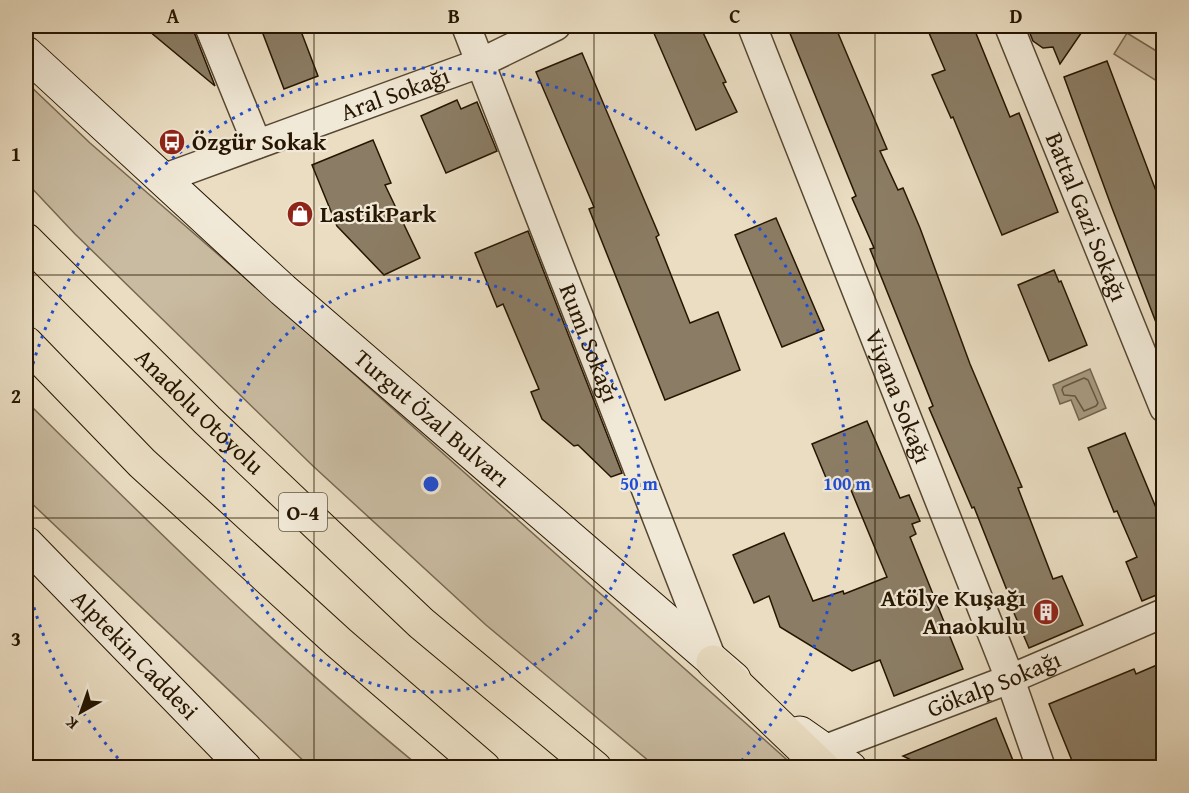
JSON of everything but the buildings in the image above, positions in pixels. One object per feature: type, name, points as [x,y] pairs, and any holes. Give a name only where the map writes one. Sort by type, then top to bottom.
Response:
[{"type":"highway","name":"Anadolu Otoyolu","points":[[26,240],[207,420],[421,623],[595,768]]},
{"type":"highway","points":[[26,343],[142,463],[338,642],[484,768]]},
{"type":"highway","points":[[713,662],[823,759]]},
{"type":"main road","name":"Turgut Özal Bulvarı","points":[[26,53],[283,290],[713,662]]},
{"type":"main road","name":"Alptekin Caddesi","points":[[26,543],[245,768]]},
{"type":"main road","points":[[823,759],[850,768]]},
{"type":"street","points":[[209,26],[257,144]]},
{"type":"street","name":"Rumi Sokağı","points":[[466,26],[713,662]]},
{"type":"street","name":"Aral Sokağı","points":[[162,179],[480,63],[556,26]]},
{"type":"street","name":"Viyana Sokağı","points":[[752,26],[1010,679],[1041,768]]},
{"type":"street","name":"Battal Gazi Sokağı","points":[[1010,26],[1164,408]]},
{"type":"street","name":"Gökalp Sokağı","points":[[823,759],[1164,613]]},
{"type":"shaded area","points":[[1127,33],[1163,55],[1163,85],[1114,54]]},
{"type":"shaded area","points":[[26,82],[90,143],[282,310],[795,767],[656,767],[486,625],[313,466],[75,234],[26,182]]},
{"type":"shaded area","points":[[26,401],[268,634],[368,724],[420,767],[310,767],[26,498]]},
{"type":"water","points":[[1090,369],[1106,408],[1079,420],[1071,400],[1060,404],[1053,385]]},
{"type":"place","name":"Özgür Sokak","points":[[172,142]]},
{"type":"place","name":"LastikPark","points":[[300,214]]},
{"type":"place","name":"Atölye Kuşağı Anaokulu","points":[[1046,612]]}]
